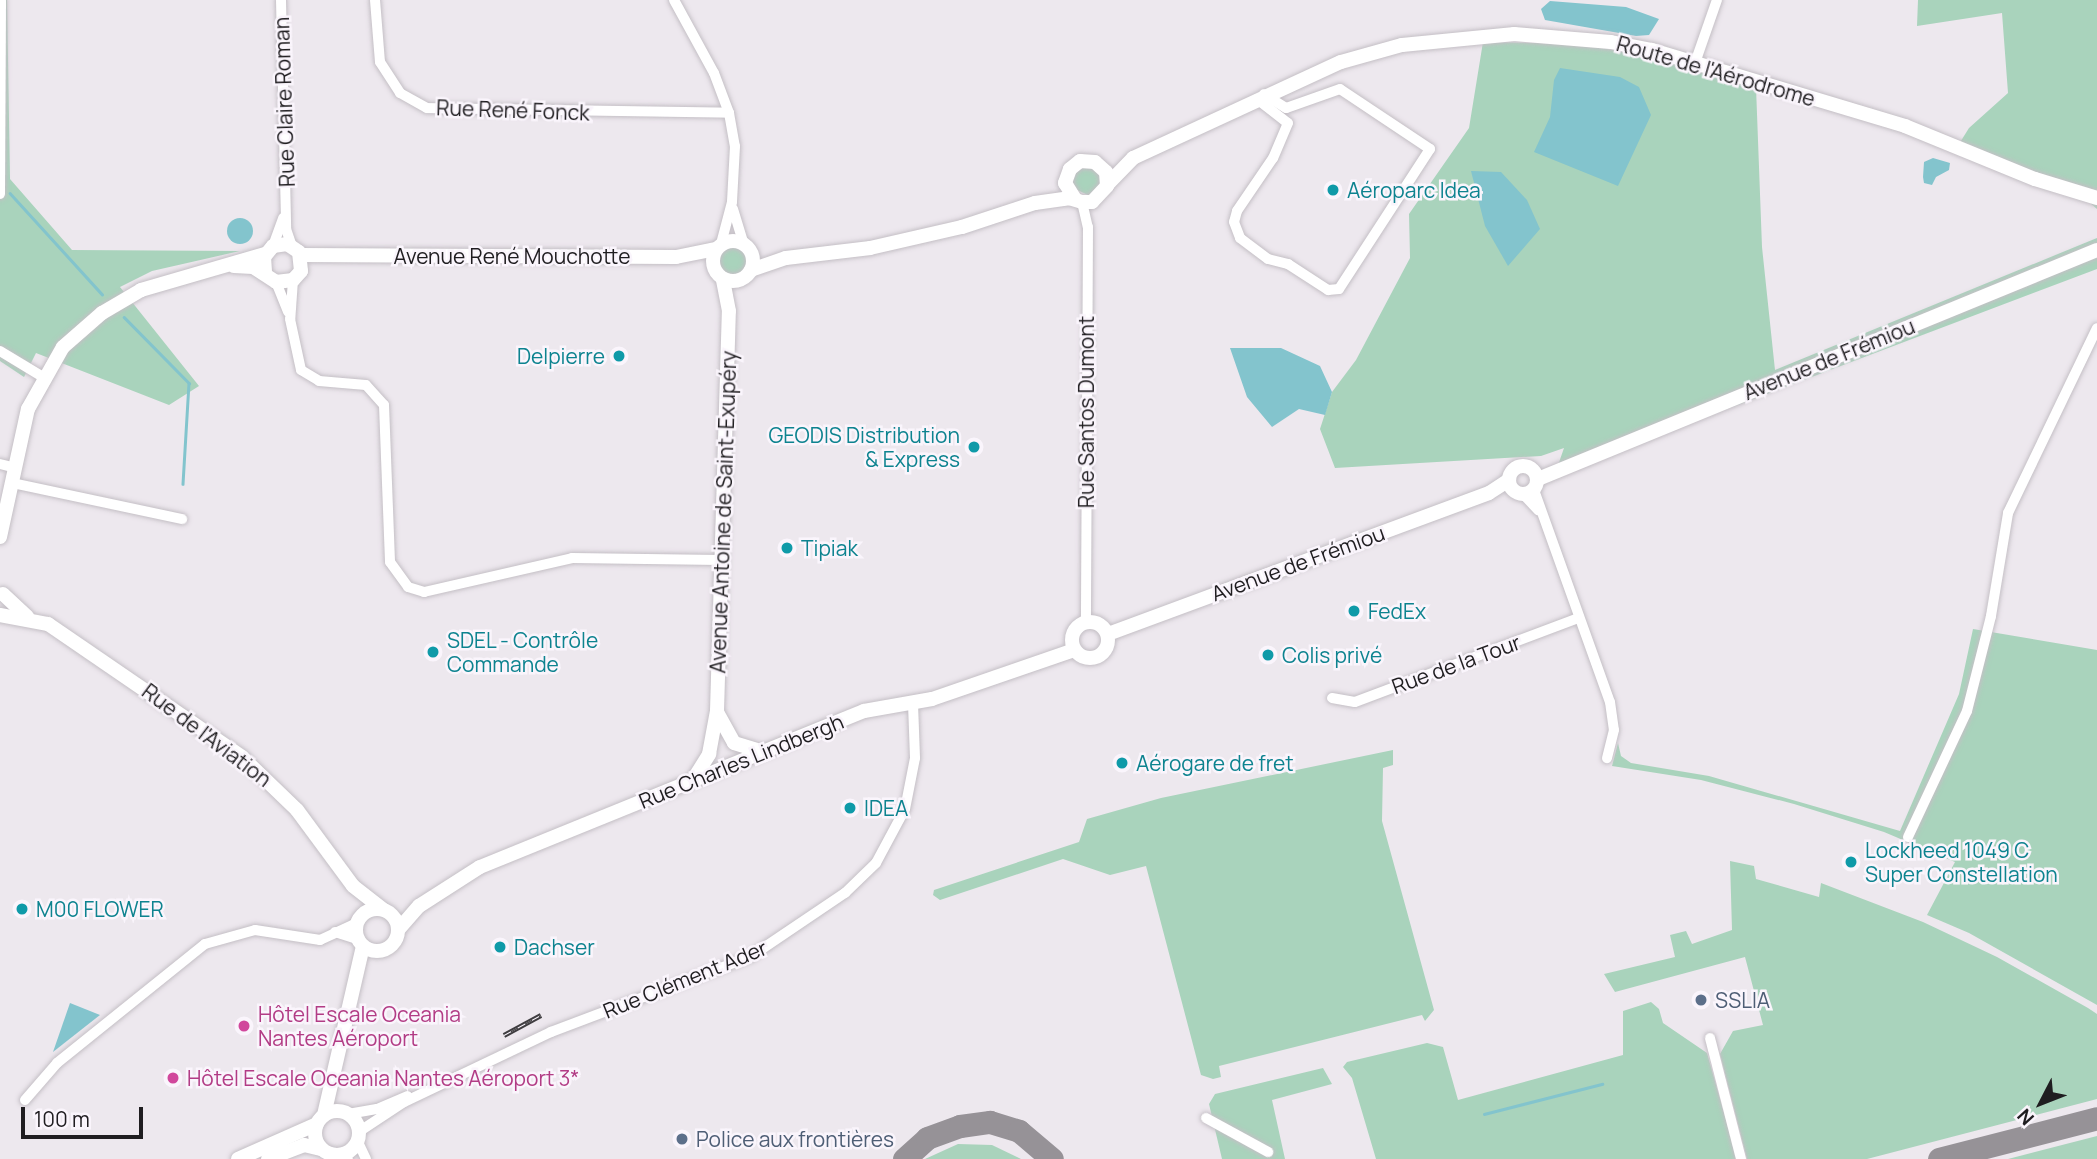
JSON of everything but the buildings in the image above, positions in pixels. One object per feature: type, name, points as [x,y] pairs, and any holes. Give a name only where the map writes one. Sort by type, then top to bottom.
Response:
[{"type":"street","points":[[0,194],[1,0]]},
{"type":"street","name":"Rue Claire Roman","points":[[281,0],[287,204],[296,250]]},
{"type":"street","name":"Rue René Fonck","points":[[375,0],[380,62],[400,93],[427,108],[729,113]]},
{"type":"street","points":[[674,0],[714,73],[729,113],[735,146],[732,202],[713,262],[720,275],[747,274],[786,258],[916,238],[1035,203],[1099,199]]},
{"type":"street","points":[[1695,63],[1717,0]]},
{"type":"street","name":"Route de l'Aérodrome","points":[[1098,163],[1133,158],[1260,96],[1340,62],[1460,37],[1560,36],[1630,45],[1905,126],[2035,179],[2097,198]]},
{"type":"street","points":[[1340,89],[1430,149],[1346,282],[1336,290],[1328,290],[1288,264],[1268,259],[1240,238],[1234,222],[1237,211],[1273,158],[1288,123],[1260,96],[1286,108],[1340,89]]},
{"type":"street","name":"Route de l'Aérodrome","points":[[1108,184],[1133,158]]},
{"type":"street","points":[[1035,203],[1066,177],[1080,160],[1098,163],[1106,172],[1108,184],[1088,227]]},
{"type":"street","points":[[1066,177],[1079,201]]},
{"type":"street","name":"Rue Santos Dumont","points":[[1079,201],[1088,227],[1086,622]]},
{"type":"street","points":[[732,202],[747,247],[747,274]]},
{"type":"street","name":"Rue Claire Roman","points":[[269,250],[287,204]]},
{"type":"street","points":[[719,247],[734,240],[747,247],[786,258]]},
{"type":"street","name":"Avenue René Mouchotte","points":[[0,537],[28,409],[43,377],[73,336],[116,303],[159,282],[222,266],[269,250],[349,256],[676,257],[719,247]]},
{"type":"street","points":[[269,250],[271,278],[290,319],[296,359],[306,375],[366,386],[384,405],[390,562],[408,587],[424,592],[572,558],[720,561]]},
{"type":"street","points":[[290,319],[297,276],[296,250]]},
{"type":"street","name":"Avenue de Frémiou","points":[[1108,634],[1489,493],[1525,484],[1559,466],[2097,250]]},
{"type":"street","name":"Avenue René Mouchotte","points":[[222,266],[247,266],[271,278],[297,276],[349,256]]},
{"type":"street","name":"Avenue René Mouchotte","points":[[676,257],[720,275]]},
{"type":"street","name":"Avenue Antoine de Saint-Exupéry","points":[[729,311],[747,274]]},
{"type":"street","name":"Avenue Antoine de Saint-Exupéry","points":[[693,780],[712,744],[717,713],[729,311],[720,275]]},
{"type":"street","points":[[1908,837],[1967,711],[1991,616],[2008,513],[2097,328]]},
{"type":"street","points":[[0,351],[43,377]]},
{"type":"street","points":[[0,464],[16,468]]},
{"type":"street","points":[[12,483],[182,519]]},
{"type":"street","points":[[1525,484],[1539,511],[1615,722],[1607,758]]},
{"type":"street","points":[[0,613],[2,590]]},
{"type":"street","name":"Rue de l'Aviation","points":[[2,590],[31,619]]},
{"type":"street","name":"Rue de l'Aviation","points":[[0,613],[48,624],[89,649],[242,757],[297,810],[353,886],[386,912]]},
{"type":"street","name":"Rue de la Tour","points":[[1332,698],[1355,702],[1579,618]]},
{"type":"street","points":[[1086,622],[1101,626],[1108,634],[1108,646],[1095,658],[1083,657],[1074,650],[1073,633],[1086,622]]},
{"type":"street","name":"Rue Charles Lindbergh","points":[[398,930],[419,906],[480,867],[880,706],[913,703],[1074,650]]},
{"type":"street","name":"Rue Clément Ader","points":[[346,1113],[377,1109],[551,1032],[750,957],[856,884],[884,851],[905,809],[915,758],[913,703]]},
{"type":"street","points":[[717,713],[734,743],[730,765]]},
{"type":"street","points":[[734,743],[763,752]]},
{"type":"street","points":[[712,744],[730,765]]},
{"type":"street","name":"Rue de l'Aviation","points":[[353,886],[359,919]]},
{"type":"street","name":"Rue Charles Lindbergh","points":[[386,912],[419,906]]},
{"type":"street","points":[[25,1100],[57,1063],[205,944],[255,930],[310,941],[359,919],[386,912],[398,930],[394,943],[381,951],[370,964],[346,1021]]},
{"type":"street","points":[[321,1149],[316,1140],[346,1021],[360,943],[359,919]]},
{"type":"street","points":[[335,932],[381,951]]},
{"type":"street","name":"Rue Clément Ader","points":[[359,1137],[404,1102],[551,1032]]},
{"type":"street","points":[[1710,1038],[1741,1159]]},
{"type":"street","points":[[341,1045],[346,1113],[359,1137],[366,1159]]},
{"type":"street","points":[[237,1159],[320,1119],[346,1113]]},
{"type":"street","points":[[1206,1118],[1268,1152]]},
{"type":"street","points":[[268,1159],[304,1145],[345,1157],[359,1137]]},
{"type":"green space","points":[[0,0],[7,0],[10,179],[72,250],[240,251],[152,271],[120,287],[199,386],[169,405],[36,353],[24,377],[0,361]]},
{"type":"green space","points":[[1918,0],[2097,0],[2097,209],[2089,202],[1954,152],[1969,128],[2008,93],[2002,13],[1917,26]]},
{"type":"green space","points":[[1483,42],[1583,44],[1680,64],[1756,87],[1762,247],[1775,370],[2097,238],[2097,269],[1555,474],[1564,448],[1541,456],[1335,468],[1320,429],[1332,392],[1356,360],[1410,258],[1409,214],[1469,128]]},
{"type":"green space","points":[[1082,166],[1097,170],[1102,183],[1090,196],[1073,188],[1072,177]]},
{"type":"green space","points":[[733,247],[743,251],[747,261],[743,271],[733,275],[723,271],[719,261],[723,251]]},
{"type":"green space","points":[[1973,629],[2097,650],[2097,1005],[1969,933],[1927,915],[1955,862],[1884,832],[1794,804],[1701,780],[1612,766],[1618,743],[1621,756],[1631,763],[1709,776],[1900,831],[1959,694]]},
{"type":"green space","points":[[1393,750],[1393,765],[1383,768],[1382,821],[1434,1010],[1425,1021],[1422,1015],[1219,1066],[1221,1077],[1213,1079],[1201,1075],[1146,866],[1110,875],[1063,859],[940,900],[933,895],[934,890],[1079,842],[1087,819],[1161,798]]},
{"type":"green space","points":[[1730,861],[1754,866],[1756,879],[1819,897],[1821,883],[1923,922],[1997,957],[2088,1008],[2097,1014],[2097,1099],[1867,1159],[1747,1159],[1720,1054],[1733,1031],[1763,1025],[1745,957],[1615,992],[1604,974],[1675,957],[1670,935],[1686,931],[1692,944],[1732,930]]},
{"type":"green space","points":[[1651,1002],[1659,1009],[1663,1023],[1707,1053],[1737,1159],[1376,1159],[1352,1078],[1343,1067],[1347,1062],[1427,1043],[1443,1047],[1458,1100],[1623,1055],[1623,1011]]},
{"type":"green space","points":[[1323,1068],[1332,1084],[1272,1100],[1285,1159],[1222,1159],[1209,1104],[1215,1094]]},
{"type":"green space","points":[[2097,1136],[2097,1159],[2008,1159]]},
{"type":"green space","points":[[958,1144],[992,1145],[1021,1159],[925,1159]]},
{"type":"water","points":[[1550,1],[1626,7],[1659,19],[1649,35],[1636,36],[1545,20],[1541,9]]},
{"type":"water","points":[[1560,68],[1620,77],[1639,87],[1651,115],[1618,186],[1534,152],[1550,117],[1554,80]]},
{"type":"water","points":[[1933,158],[1950,163],[1949,170],[1936,177],[1932,185],[1924,183],[1923,177],[1924,162]]},
{"type":"water","points":[[1471,171],[1501,172],[1527,200],[1540,229],[1508,266],[1485,226]]},
{"type":"water","points":[[240,218],[250,221],[253,231],[250,241],[240,244],[230,241],[227,231],[230,221]]},
{"type":"water","points":[[1230,348],[1281,348],[1320,366],[1332,392],[1325,415],[1299,409],[1272,427],[1247,397]]},
{"type":"water","points":[[70,1003],[100,1015],[53,1052]]},
{"type":"waterway","points":[[10,193],[102,294]]},
{"type":"waterway","points":[[124,317],[189,383],[183,484]]},
{"type":"waterway","points":[[1484,1114],[1602,1084]]},
{"type":"taxiway","points":[[1939,1159],[2097,1118]]},
{"type":"taxiway","points":[[904,1159],[927,1138],[960,1126],[990,1122],[1019,1131],[1052,1159]]},
{"type":"railway","points":[[504,1035],[541,1015]]},
{"type":"place","name":"Aéroparc Idea","points":[[1333,190]]},
{"type":"place","name":"Delpierre","points":[[619,356]]},
{"type":"place","name":"GEODIS Distribution & Express","points":[[974,447]]},
{"type":"place","name":"Tipiak","points":[[787,548]]},
{"type":"place","name":"FedEx","points":[[1354,611]]},
{"type":"place","name":"SDEL - Contrôle Commande","points":[[433,652]]},
{"type":"place","name":"Colis privé","points":[[1268,655]]},
{"type":"place","name":"Aérogare de fret","points":[[1122,763]]},
{"type":"place","name":"IDEA","points":[[850,808]]},
{"type":"place","name":"Lockheed 1049 C Super Constellation","points":[[1851,862]]},
{"type":"place","name":"M00 FLOWER","points":[[22,909]]},
{"type":"place","name":"Dachser","points":[[500,947]]},
{"type":"place","name":"SSLIA","points":[[1701,1000]]},
{"type":"place","name":"Hôtel Escale Oceania Nantes Aéroport","points":[[244,1026]]},
{"type":"place","name":"Hôtel Escale Oceania Nantes Aéroport 3*","points":[[173,1078]]},
{"type":"place","name":"Police aux frontières","points":[[682,1139]]}]
